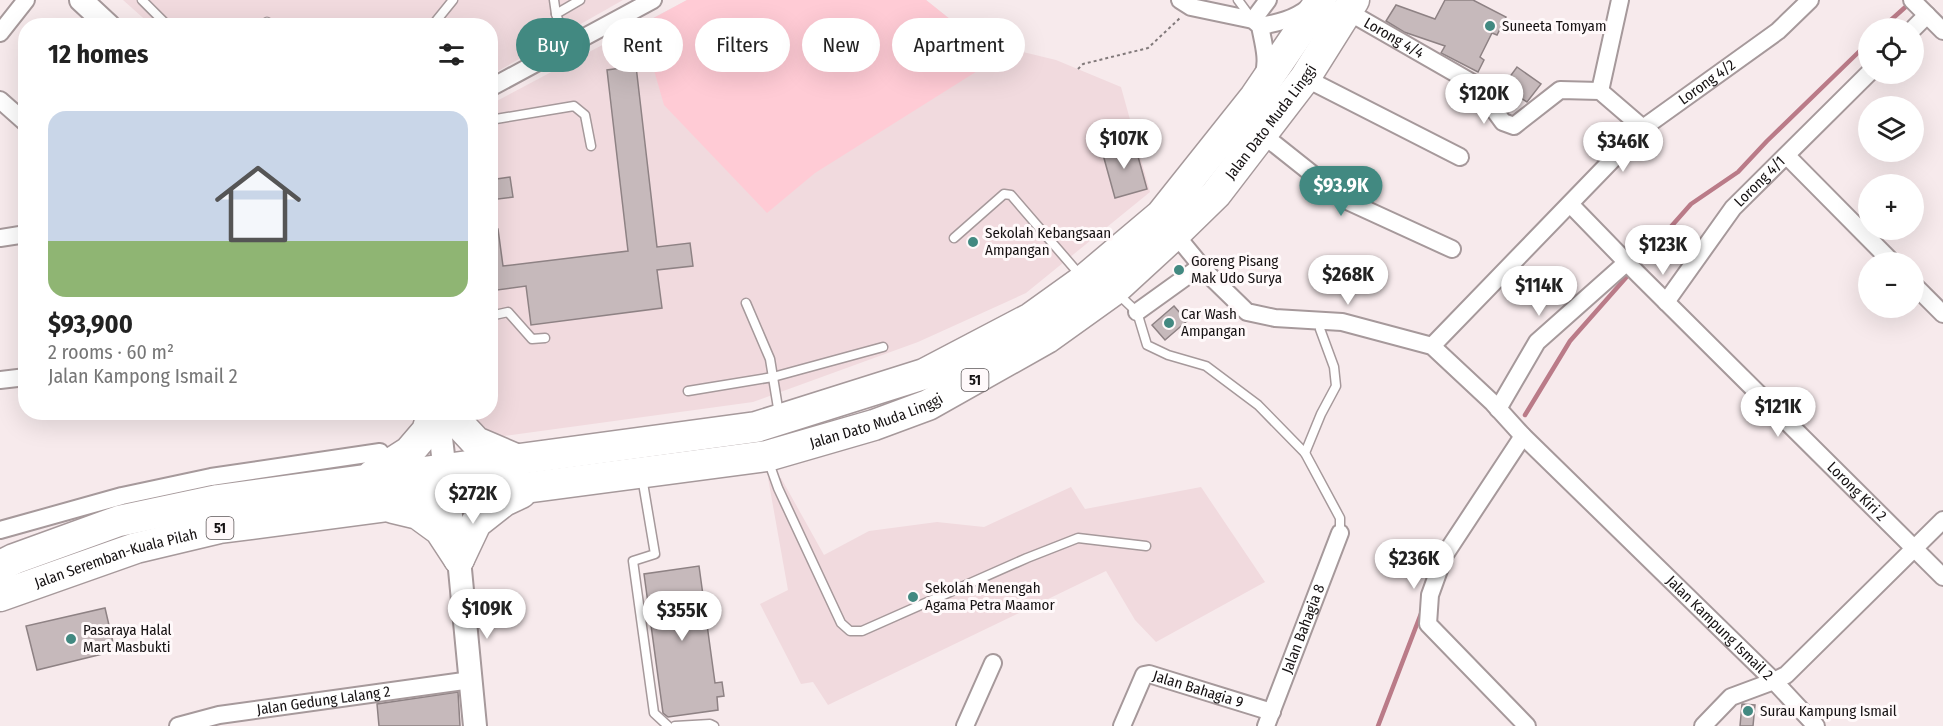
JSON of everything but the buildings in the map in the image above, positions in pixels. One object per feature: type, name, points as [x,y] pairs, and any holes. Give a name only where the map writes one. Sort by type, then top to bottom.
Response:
[{"type":"highway","name":"Jalan Dato Muda Linggi","points":[[448,499],[767,456],[874,425],[928,405],[974,381],[1047,338],[1114,290],[1216,194],[1305,78],[1335,3]]},
{"type":"highway","name":"Jalan Dato Muda Linggi","points":[[444,469],[756,427],[924,374],[1031,318],[1084,280],[1161,215],[1255,97],[1335,3]]},
{"type":"highway","points":[[365,480],[409,452],[427,431],[430,420]]},
{"type":"highway","points":[[455,420],[476,442],[518,460]]},
{"type":"highway","name":"Jalan Seremban-Kuala Pilah","points":[[7,562],[119,521],[218,500],[444,469]]},
{"type":"highway","points":[[459,559],[476,523],[504,501],[532,487]]},
{"type":"highway","name":"Jalan Seremban-Kuala Pilah","points":[[0,596],[136,548],[220,528],[448,499]]},
{"type":"highway","points":[[385,507],[418,514],[440,530],[459,559]]},
{"type":"street","points":[[0,33],[26,0]]},
{"type":"street","points":[[81,0],[100,18]]},
{"type":"street","points":[[590,34],[653,0]]},
{"type":"street","points":[[1255,97],[1265,71],[1265,54],[1256,23],[1268,0]]},
{"type":"street","points":[[1620,0],[1600,91],[1643,128]]},
{"type":"street","name":"Lorong 4/2","points":[[1432,346],[1643,128],[1778,31],[1810,0]]},
{"type":"street","points":[[1912,0],[1943,31]]},
{"type":"street","points":[[1186,4],[1256,23],[1280,22],[1335,3]]},
{"type":"street","name":"Lorong 4/4","points":[[1335,3],[1476,85],[1503,122],[1514,126],[1560,90],[1600,91]]},
{"type":"street","points":[[1924,18],[1927,15]]},
{"type":"street","points":[[498,84],[520,72]]},
{"type":"street","points":[[1305,78],[1460,157]]},
{"type":"street","name":"Lorong 4/1","points":[[1666,302],[1733,208],[1858,84]]},
{"type":"street","points":[[0,100],[18,116]]},
{"type":"street","points":[[1262,134],[1345,200],[1452,249]]},
{"type":"street","points":[[1787,156],[1882,252]]},
{"type":"street","name":"Lorong Kiri 2","points":[[1570,204],[1943,577]]},
{"type":"street","points":[[1174,234],[1201,266],[1247,312],[1275,318],[1342,322],[1432,346]]},
{"type":"street","points":[[0,238],[18,235]]},
{"type":"street","points":[[1137,312],[1201,266]]},
{"type":"street","points":[[1498,409],[1537,342],[1632,268]]},
{"type":"street","points":[[1924,295],[1943,314]]},
{"type":"street","name":"Jalan Kampung Ismail 2","points":[[1432,346],[1774,681],[1786,675],[1943,520]]},
{"type":"street","points":[[0,380],[18,378]]},
{"type":"street","points":[[439,420],[448,499],[459,559],[475,726]]},
{"type":"street","points":[[1523,436],[1444,556],[1430,595],[1428,624],[1509,718],[1527,726]]},
{"type":"street","points":[[7,562],[1,530],[122,496],[211,477],[380,452]]},
{"type":"street","name":"Jalan Bahagia 8","points":[[1269,719],[1340,533]]},
{"type":"street","points":[[965,726],[993,663]]},
{"type":"street","name":"Jalan Bahagia 9","points":[[1122,726],[1144,675],[1149,674],[1269,719]]},
{"type":"street","name":"Jalan Gedung Lalang 2","points":[[178,726],[471,680]]},
{"type":"street","points":[[1703,726],[1731,698],[1774,681],[1816,726]]},
{"type":"lane","points":[[142,0],[160,18]]},
{"type":"lane","points":[[438,18],[453,0]]},
{"type":"lane","points":[[554,0],[558,18]]},
{"type":"lane","points":[[556,14],[580,0]]},
{"type":"lane","points":[[1238,0],[1256,23]]},
{"type":"lane","points":[[498,119],[573,106],[585,115],[591,146]]},
{"type":"lane","points":[[954,238],[1004,194],[1011,195],[1084,280]]},
{"type":"lane","points":[[1114,290],[1137,312],[1148,345],[1168,355],[1206,366],[1258,405],[1305,453],[1340,518],[1340,533]]},
{"type":"lane","points":[[746,303],[770,359],[780,420]]},
{"type":"lane","points":[[498,314],[508,312],[532,339],[546,338]]},
{"type":"lane","points":[[1305,453],[1321,414],[1336,386],[1334,367],[1320,329],[1321,320]]},
{"type":"lane","points":[[688,390],[773,377],[883,347]]},
{"type":"lane","points":[[767,456],[778,488],[841,623],[850,631],[862,631],[1078,538],[1146,546]]},
{"type":"lane","points":[[641,473],[655,554],[633,561],[654,713],[668,726]]},
{"type":"lane","points":[[675,726],[710,724],[714,726]]},
{"type":"path","points":[[1078,69],[1083,64],[1148,48],[1186,4]]},
{"type":"shaded area","points":[[123,0],[623,0],[590,19],[516,18],[516,61],[498,71],[498,18],[143,18]]},
{"type":"shaded area","points":[[687,0],[926,0],[949,18],[892,18],[892,72],[1025,72],[1025,52],[1056,60],[1121,87],[1150,192],[1026,293],[918,342],[753,402],[504,436],[479,428],[471,420],[498,420],[498,100],[551,72],[590,72],[590,51],[602,45],[602,72],[683,72],[683,18],[653,18]]},
{"type":"shaded area","points":[[687,0],[926,0],[948,18],[892,18],[892,72],[976,72],[815,173],[767,213],[664,105],[655,72],[683,72],[683,18],[654,18]]},
{"type":"shaded area","name":"Sekolah Menengah Agama Petra Maamor","points":[[768,478],[781,478],[824,555],[869,531],[937,522],[984,527],[1071,487],[1085,509],[1201,487],[1265,582],[1156,642],[1135,620],[1106,571],[828,705],[813,682],[801,684],[760,604],[788,590]]},
{"type":"waterway","points":[[1893,18],[1911,2]]},
{"type":"waterway","points":[[1525,415],[1570,341],[1691,204],[1738,172],[1858,53]]},
{"type":"waterway","points":[[1378,726],[1422,611]]},
{"type":"place","name":"Suneeta Tomyam","points":[[1490,26]]},
{"type":"place","name":"Sekolah Kebangsaan Ampangan","points":[[973,242]]},
{"type":"place","name":"Goreng Pisang Mak Udo Surya","points":[[1179,270]]},
{"type":"place","name":"Car Wash Ampangan","points":[[1169,323]]},
{"type":"place","name":"Sekolah Menengah Agama Petra Maamor","points":[[913,597]]},
{"type":"place","name":"Pasaraya Halal Mart Masbukti","points":[[71,639]]},
{"type":"place","name":"Surau Kampung Ismail","points":[[1748,711]]}]
